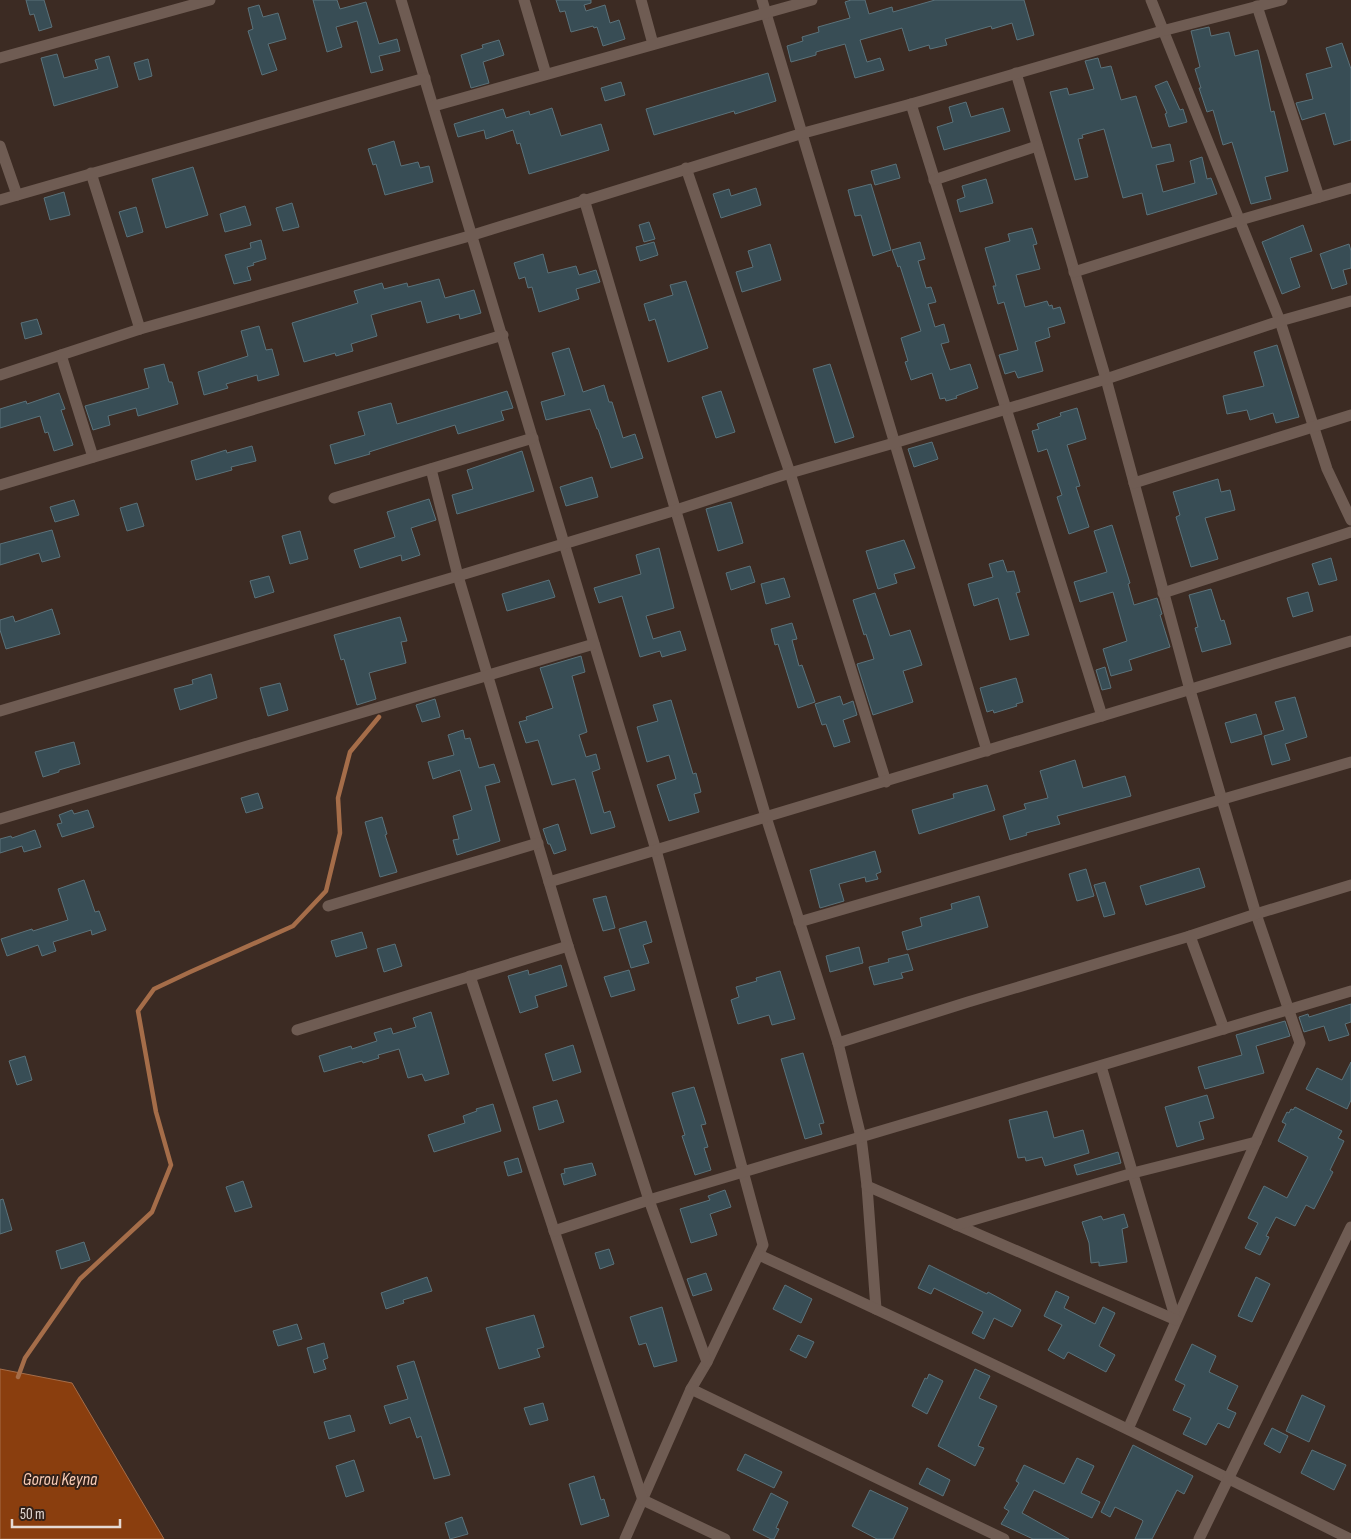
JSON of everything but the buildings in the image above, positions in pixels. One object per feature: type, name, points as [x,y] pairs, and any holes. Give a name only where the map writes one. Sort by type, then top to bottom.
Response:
[{"type":"street","points":[[0,58],[210,0]]},
{"type":"street","points":[[401,0],[656,850],[763,1245],[692,1390],[625,1539]]},
{"type":"street","points":[[524,0],[546,74]]},
{"type":"street","points":[[641,0],[653,44]]},
{"type":"street","points":[[762,0],[800,134],[987,751]]},
{"type":"street","points":[[434,106],[812,0]]},
{"type":"street","points":[[1151,0],[1280,321],[1327,469],[1351,520]]},
{"type":"street","points":[[0,375],[140,330],[473,235],[800,134],[911,104],[1162,31],[1282,0]]},
{"type":"street","points":[[1257,6],[1319,197]]},
{"type":"street","points":[[1016,74],[1106,379],[1163,593],[1222,800],[1256,914],[1300,1043],[1128,1429]]},
{"type":"street","points":[[0,200],[425,78]]},
{"type":"street","points":[[911,104],[1102,716]]},
{"type":"street","points":[[0,146],[17,194]]},
{"type":"street","points":[[934,180],[1037,146]]},
{"type":"street","points":[[686,168],[790,473],[886,782]]},
{"type":"street","points":[[91,173],[140,330]]},
{"type":"street","points":[[1074,272],[1240,220],[1351,188]]},
{"type":"street","points":[[584,200],[766,817],[838,1043],[861,1137],[867,1186],[876,1309]]},
{"type":"street","points":[[0,711],[458,576],[676,510],[790,473],[894,444],[1106,379],[1280,321],[1351,301]]},
{"type":"street","points":[[0,485],[503,335]]},
{"type":"street","points":[[60,356],[93,457]]},
{"type":"street","points":[[1134,483],[1351,415]]},
{"type":"street","points":[[334,498],[533,438]]},
{"type":"street","points":[[431,469],[458,576],[568,946],[649,1200],[707,1362]]},
{"type":"street","points":[[1163,593],[1351,532]]},
{"type":"street","points":[[549,882],[1351,641]]},
{"type":"street","points":[[0,819],[594,644]]},
{"type":"street","points":[[800,922],[1351,762]]},
{"type":"street","points":[[328,906],[538,843]]},
{"type":"street","points":[[838,1043],[1351,885]]},
{"type":"street","points":[[1190,936],[1224,1029]]},
{"type":"street","points":[[297,1030],[568,946]]},
{"type":"street","points":[[470,976],[643,1500],[725,1539]]},
{"type":"street","points":[[554,1231],[649,1200],[1351,991]]},
{"type":"street","points":[[1101,1066],[1176,1320]]},
{"type":"street","points":[[956,1225],[1133,1173],[1256,1142]]},
{"type":"street","points":[[867,1186],[1176,1320]]},
{"type":"street","points":[[1350,1233],[1351,1251]]},
{"type":"street","points":[[1198,1539],[1350,1233]]},
{"type":"street","points":[[759,1255],[1128,1429],[1350,1539]]},
{"type":"street","points":[[692,1390],[1004,1539]]},
{"type":"water","name":"Gorou Keyna","points":[[0,1369],[72,1383],[164,1539],[0,1539]]},
{"type":"waterway","points":[[18,1377],[25,1358],[80,1279],[152,1212],[171,1165],[156,1112],[138,1011],[154,989],[293,926],[326,891],[340,833],[338,798],[350,752],[379,717]]}]
